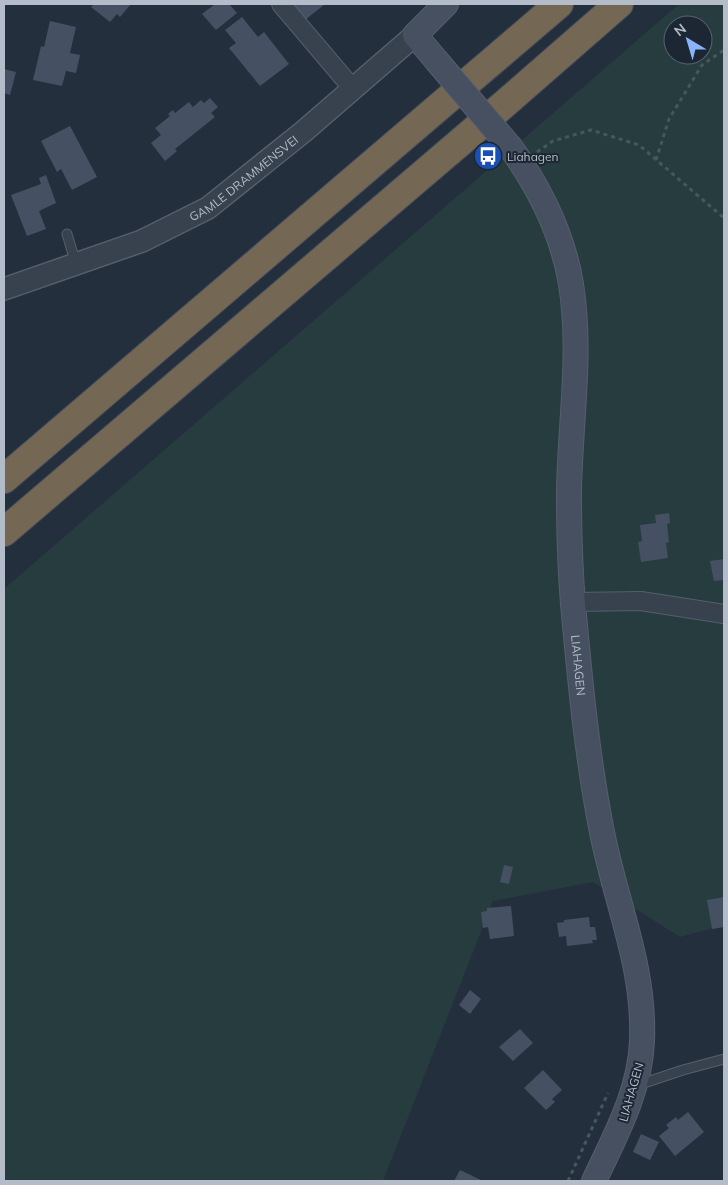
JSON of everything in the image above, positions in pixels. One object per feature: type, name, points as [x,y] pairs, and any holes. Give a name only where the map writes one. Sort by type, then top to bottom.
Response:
[{"type":"highway","points":[[4,479],[559,4]]},
{"type":"highway","points":[[4,532],[619,4]]},
{"type":"main road","name":"GAMLE DRAMMENSVEI","points":[[414,35],[446,4]]},
{"type":"main road","name":"LIAHAGEN","points":[[414,35],[531,176],[564,253],[572,292],[575,321],[575,395],[569,492],[573,602],[590,761],[602,833],[633,950],[640,987],[642,1040],[635,1086],[623,1122],[594,1181]]},
{"type":"street","points":[[281,4],[353,89]]},
{"type":"street","name":"GAMLE DRAMMENSVEI","points":[[4,289],[142,241],[208,208],[303,132],[414,35]]},
{"type":"street","points":[[573,602],[641,602],[724,614]]},
{"type":"lane","points":[[67,234],[76,264]]},
{"type":"lane","points":[[635,1086],[724,1059]]},
{"type":"path","points":[[656,160],[669,119],[702,65],[724,50]]},
{"type":"path","points":[[516,156],[553,141],[591,130],[638,145],[724,218]]},
{"type":"green space","points":[[679,4],[724,4],[724,925],[680,937],[593,882],[493,901],[383,1181],[4,1181],[4,589],[663,18],[663,65],[713,65],[713,15],[666,15]]},
{"type":"building","points":[[94,4],[131,4],[120,17],[117,14],[110,22],[91,7]]},
{"type":"building","points":[[215,4],[229,4],[237,13],[216,30],[202,14]]},
{"type":"building","points":[[292,4],[325,4],[305,20]]},
{"type":"building","points":[[242,17],[258,37],[264,32],[289,64],[260,86],[229,48],[236,43],[225,30]]},
{"type":"building","points":[[50,21],[76,27],[70,53],[80,55],[76,73],[66,71],[62,86],[33,80],[41,46],[44,47]]},
{"type":"building","points":[[4,69],[16,72],[10,95],[4,93]]},
{"type":"building","points":[[210,98],[218,107],[211,113],[215,117],[175,149],[177,151],[165,161],[151,143],[161,135],[155,128],[170,116],[168,114],[173,110],[175,113],[189,102],[193,107],[201,100],[204,103]]},
{"type":"building","points":[[70,126],[97,177],[72,190],[61,169],[57,172],[41,141]]},
{"type":"building","points":[[46,175],[56,203],[39,211],[46,229],[27,236],[11,195],[41,184],[39,178]]},
{"type":"building","points":[[669,513],[670,523],[667,524],[669,542],[666,543],[668,558],[641,562],[638,542],[642,541],[640,525],[656,523],[655,515]]},
{"type":"building","points":[[724,559],[724,580],[714,581],[710,561]]},
{"type":"building","points":[[504,865],[513,867],[509,884],[500,882]]},
{"type":"building","points":[[724,897],[724,927],[712,929],[707,900]]},
{"type":"building","points":[[511,906],[514,936],[490,939],[488,927],[483,928],[481,912],[487,911],[487,908]]},
{"type":"building","points":[[589,917],[590,927],[595,927],[597,940],[592,940],[593,943],[567,946],[566,936],[559,937],[557,923],[564,922],[564,920]]},
{"type":"building","points":[[470,990],[481,999],[470,1014],[459,1005]]},
{"type":"building","points":[[520,1029],[533,1043],[513,1061],[499,1047]]},
{"type":"building","points":[[543,1070],[562,1090],[552,1099],[555,1102],[546,1110],[524,1088]]},
{"type":"building","points":[[688,1112],[704,1132],[675,1156],[659,1136],[669,1128],[666,1125],[676,1117],[678,1120]]},
{"type":"building","points":[[641,1134],[659,1142],[650,1160],[633,1152]]},
{"type":"building","points":[[460,1170],[483,1181],[454,1181]]},
{"type":"place","name":"Liahagen","points":[[488,156]]}]
